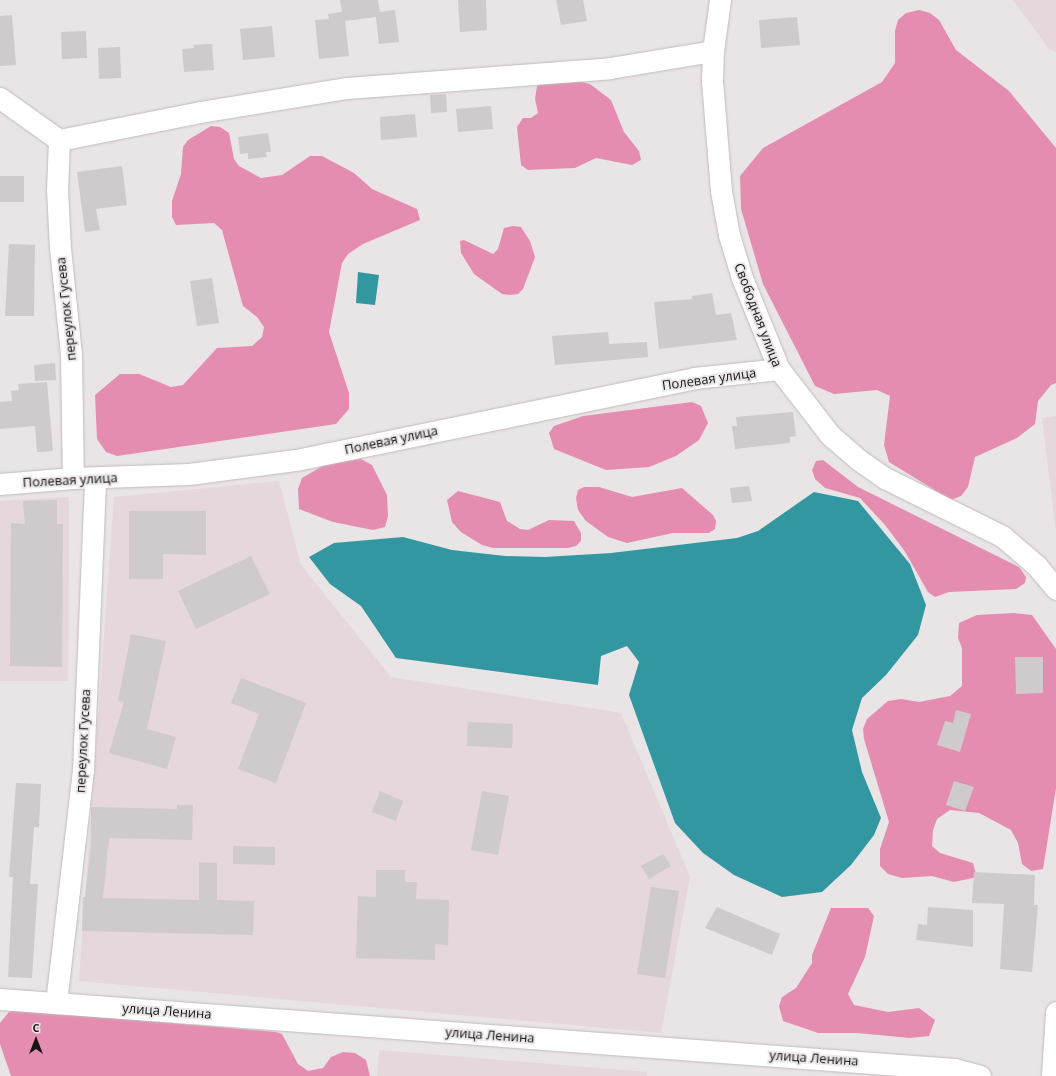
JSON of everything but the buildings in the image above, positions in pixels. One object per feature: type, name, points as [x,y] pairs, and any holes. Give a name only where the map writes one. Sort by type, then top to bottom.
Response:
[{"type":"street","name":"Свободная улица","points":[[720,0],[712,51],[712,81],[721,190],[729,235],[742,278],[779,369],[830,435],[859,460],[885,478],[1002,536],[1036,565],[1056,589]]},
{"type":"street","points":[[0,98],[60,140],[200,112],[347,88],[610,68],[712,51]]},
{"type":"street","name":"переулок Гусева","points":[[60,140],[57,196],[71,355],[73,478]]},
{"type":"street","name":"Полевая улица","points":[[0,484],[73,478],[189,474],[296,460],[694,378],[779,369]]},
{"type":"street","name":"переулок Гусева","points":[[56,1003],[83,769],[95,478]]},
{"type":"street","name":"улица Ленина","points":[[0,999],[954,1069],[980,1076]]},
{"type":"street","points":[[1052,1076],[1056,1012]]},
{"type":"shaded area","points":[[1013,0],[1056,0],[1056,52],[1049,49]]},
{"type":"shaded area","points":[[919,10],[930,13],[939,20],[956,50],[1009,91],[1056,148],[1056,383],[1051,385],[1038,401],[1035,424],[1017,438],[975,457],[968,487],[961,496],[951,500],[889,462],[884,445],[890,396],[877,390],[834,394],[815,386],[763,284],[741,209],[740,176],[763,148],[882,82],[895,63],[895,31],[898,20],[906,13]]},
{"type":"shaded area","points":[[571,79],[590,84],[611,100],[624,132],[639,151],[641,160],[632,165],[596,158],[575,168],[528,170],[521,165],[517,127],[523,118],[531,118],[538,113],[535,99],[537,86],[541,82]]},
{"type":"shaded area","points":[[211,126],[220,127],[229,133],[234,159],[239,166],[261,178],[282,175],[310,156],[322,156],[354,173],[372,189],[417,209],[420,220],[363,244],[348,254],[342,263],[329,332],[349,393],[349,409],[336,424],[117,456],[106,452],[97,439],[95,395],[120,374],[139,374],[171,387],[183,385],[217,348],[252,346],[262,337],[264,327],[257,317],[243,306],[222,230],[214,223],[176,225],[172,217],[172,201],[181,174],[183,147],[188,140]]},
{"type":"shaded area","points":[[513,226],[521,227],[530,241],[535,257],[523,289],[518,294],[510,295],[502,294],[474,274],[461,253],[460,241],[464,240],[493,254],[498,249],[504,228]]},
{"type":"shaded area","points":[[692,402],[701,406],[708,423],[699,440],[676,456],[649,467],[606,470],[554,449],[549,433],[554,426],[583,416]]},
{"type":"shaded area","points":[[1056,416],[1056,532],[1042,418]]},
{"type":"shaded area","points":[[361,459],[372,465],[387,495],[388,516],[385,527],[373,530],[333,522],[299,509],[298,489],[302,478],[326,464]]},
{"type":"shaded area","points":[[823,460],[858,487],[1019,567],[1026,577],[1025,583],[1016,589],[949,592],[935,597],[928,592],[904,550],[885,525],[860,498],[825,488],[815,479],[812,470],[816,461]]},
{"type":"shaded area","points":[[279,481],[301,565],[391,677],[621,713],[690,877],[661,1033],[79,981],[114,497]]},
{"type":"shaded area","points":[[584,487],[599,487],[632,497],[682,488],[713,515],[716,521],[715,529],[709,533],[673,533],[627,543],[608,537],[586,521],[578,510],[576,498],[578,490]]},
{"type":"shaded area","points":[[458,491],[500,502],[507,521],[520,529],[528,530],[549,520],[574,521],[581,533],[581,541],[576,546],[568,548],[493,548],[482,545],[461,532],[452,522],[447,500]]},
{"type":"shaded area","points":[[69,497],[68,681],[0,681],[0,501]]},
{"type":"shaded area","points":[[1014,613],[1032,615],[1056,649],[1056,788],[1043,869],[1031,871],[1022,864],[1018,843],[1011,830],[979,813],[950,810],[937,819],[933,830],[932,846],[940,853],[973,863],[976,874],[973,878],[954,882],[932,876],[902,878],[888,874],[880,866],[880,849],[889,822],[864,739],[863,729],[867,719],[888,701],[901,699],[919,702],[950,696],[962,686],[962,648],[958,638],[959,623],[977,615]]},
{"type":"shaded area","points":[[831,908],[868,908],[874,916],[865,957],[848,994],[854,1005],[888,1012],[919,1008],[935,1020],[929,1036],[910,1038],[857,1033],[818,1033],[783,1021],[779,1006],[782,997],[796,988],[812,963],[812,955]]},
{"type":"shaded area","points":[[18,1010],[276,1032],[282,1034],[298,1064],[308,1071],[323,1068],[331,1057],[343,1052],[355,1053],[366,1060],[370,1076],[11,1076],[0,1044],[0,1023],[9,1012]]},
{"type":"shaded area","points":[[379,1050],[647,1072],[647,1076],[377,1076]]},
{"type":"water","points":[[358,272],[379,275],[375,305],[356,303]]},
{"type":"water","points":[[814,492],[858,501],[910,564],[926,605],[918,635],[886,675],[862,698],[852,730],[862,772],[881,818],[874,835],[851,865],[822,892],[782,897],[734,875],[703,853],[675,823],[629,695],[639,662],[627,646],[601,656],[598,685],[396,658],[361,606],[330,584],[309,557],[334,543],[403,537],[452,550],[505,556],[545,557],[611,553],[737,538],[758,531]]}]
